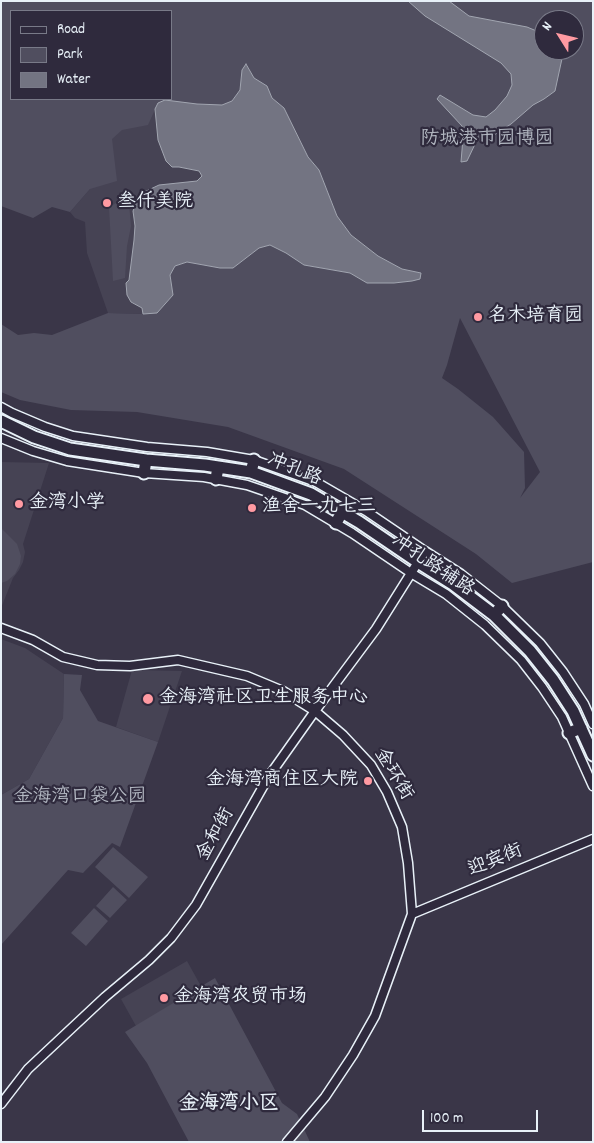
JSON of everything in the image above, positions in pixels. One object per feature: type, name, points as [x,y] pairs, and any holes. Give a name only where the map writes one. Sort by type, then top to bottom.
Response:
[{"type":"main road","name":"冲孔路","points":[[1,421],[34,437],[70,449],[250,472],[311,494],[359,522],[453,584],[494,615],[530,651],[542,666],[573,711],[593,755]]},
{"type":"main road","points":[[144,473],[146,460]]},
{"type":"main road","points":[[250,472],[254,460]]},
{"type":"main road","points":[[216,479],[218,467]]},
{"type":"main road","points":[[336,523],[342,512]]},
{"type":"main road","points":[[494,615],[502,606]]},
{"type":"main road","points":[[569,733],[581,728]]},
{"type":"street","name":"冲孔路辅路","points":[[1,407],[45,427],[73,436],[147,447],[207,452],[254,460],[316,482],[366,511],[461,574],[502,606],[540,643],[563,672],[584,704],[593,724]]},
{"type":"street","name":"冲孔路辅路","points":[[1,438],[33,451],[67,461],[144,473],[216,479],[247,485],[305,505],[336,523],[446,594],[485,625],[520,660],[542,687],[562,717],[593,786]]},
{"type":"street","name":"金和街","points":[[1,1104],[28,1069],[171,938],[196,905],[268,776],[376,629],[425,551]]},
{"type":"street","name":"金环街","points":[[1,628],[33,640],[63,657],[98,665],[130,666],[178,660],[247,676],[283,691],[315,711],[343,735],[371,765],[387,792],[402,827],[408,863],[412,914],[374,1016],[353,1056],[325,1097],[288,1142]]},
{"type":"street","name":"迎宾街","points":[[412,914],[593,839]]},
{"type":"shaded area","name":"叁仟美院","points":[[91,100],[164,100],[172,167],[199,171],[202,176],[197,181],[159,185],[140,194],[133,211],[134,240],[129,280],[126,283],[131,302],[142,308],[143,314],[108,313],[87,253],[85,222],[75,218],[70,212],[90,189]]},
{"type":"shaded area","name":"金湾小学","points":[[1,462],[49,463],[23,544],[25,552],[23,562],[13,578],[1,608]]},
{"type":"shaded area","points":[[1,639],[25,648],[64,674],[63,718],[29,779],[1,795]]},
{"type":"shaded area","name":"金海湾社区卫生服务中心","points":[[132,670],[182,671],[158,742],[116,727]]},
{"type":"shaded area","name":"金海湾农贸市场","points":[[187,961],[207,997],[141,1035],[121,999]]},
{"type":"green space","name":"防城港市园博园","points":[[1,1],[593,1],[593,562],[512,583],[476,554],[344,469],[228,427],[137,412],[71,410],[20,400],[1,392],[1,324],[18,335],[34,333],[52,335],[108,313],[157,313],[173,295],[170,275],[175,266],[187,262],[220,268],[233,268],[259,248],[270,245],[304,265],[350,273],[367,283],[421,273],[402,269],[378,256],[351,235],[337,216],[319,170],[308,157],[284,108],[272,98],[267,86],[254,78],[247,65],[242,70],[240,90],[232,101],[222,105],[158,103],[148,125],[122,130],[112,139],[117,181],[90,189],[70,212],[52,207],[33,218],[1,206]],"holes":[[[460,318],[540,472],[520,498],[525,488],[524,452],[493,417],[442,378]]]},
{"type":"green space","points":[[123,199],[129,203],[131,226],[127,246],[125,278],[113,281],[109,207]]},
{"type":"green space","points":[[1,528],[17,544],[21,556],[20,564],[15,574],[7,581],[1,583]]},
{"type":"green space","name":"金海湾口袋公园","points":[[64,674],[82,675],[80,690],[98,721],[158,742],[120,847],[112,843],[83,873],[68,870],[1,945],[1,795],[29,779],[63,718]]},
{"type":"green space","points":[[113,847],[148,877],[129,898],[95,867]]},
{"type":"green space","points":[[113,887],[127,900],[110,918],[96,906]]},
{"type":"green space","points":[[94,908],[108,921],[86,946],[71,933]]},
{"type":"green space","points":[[215,978],[282,1103],[297,1114],[310,1142],[189,1142],[147,1063],[125,1032]]},
{"type":"water","points":[[408,1],[449,1],[469,16],[527,27],[534,30],[534,60],[562,60],[555,91],[488,139],[477,140],[467,161],[461,162],[462,126],[437,99],[440,95],[473,115],[486,117],[507,96],[512,85],[511,74],[501,63],[425,16]]},
{"type":"water","points":[[246,64],[254,78],[267,86],[272,98],[284,108],[308,157],[319,170],[337,216],[351,235],[378,256],[402,269],[421,273],[420,279],[394,283],[367,283],[350,273],[304,265],[270,245],[259,248],[233,268],[220,268],[187,262],[175,266],[170,275],[173,295],[157,313],[143,314],[142,308],[131,302],[127,295],[126,283],[129,280],[134,240],[133,211],[140,194],[159,185],[197,181],[202,176],[199,171],[172,167],[166,161],[158,140],[155,109],[158,103],[165,100],[222,105],[232,101],[240,90],[242,70]]},
{"type":"place","name":"叁仟美院","points":[[107,203]]},
{"type":"place","name":"名木培育园","points":[[478,317]]},
{"type":"place","name":"金湾小学","points":[[19,504]]},
{"type":"place","name":"渔舍一九七三","points":[[252,508]]},
{"type":"place","name":"金海湾社区卫生服务中心","points":[[148,699]]},
{"type":"place","name":"金海湾商住区大院","points":[[368,781]]},
{"type":"place","name":"金海湾农贸市场","points":[[164,998]]},
{"type":"district","name":"金海湾小区","points":[[229,1105]]}]
